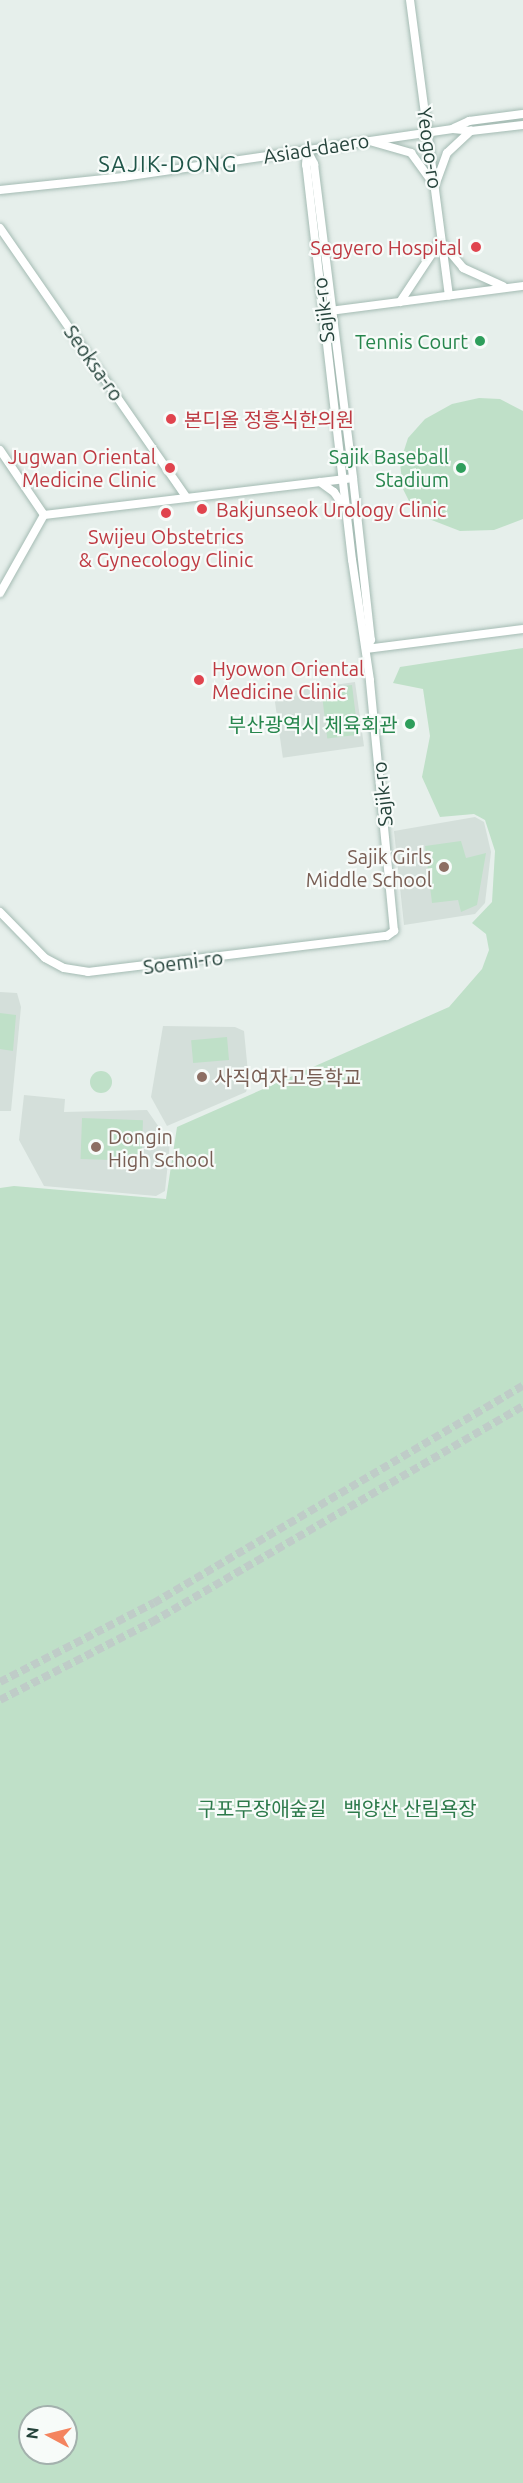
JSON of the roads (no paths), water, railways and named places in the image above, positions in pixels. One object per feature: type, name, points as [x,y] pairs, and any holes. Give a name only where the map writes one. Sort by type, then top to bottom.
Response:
[{"type":"main road","name":"Yeogo-ro","points":[[410,0],[449,295]]},
{"type":"main road","name":"Asiad-daero","points":[[453,129],[469,121],[523,114]]},
{"type":"main road","name":"Asiad-daero","points":[[0,190],[123,177],[363,140],[453,129],[471,131],[521,125]]},
{"type":"main road","points":[[435,187],[447,153],[471,131]]},
{"type":"main road","points":[[363,140],[411,153],[435,187]]},
{"type":"main road","name":"Sajik-ro","points":[[307,150],[353,478],[371,640],[366,649]]},
{"type":"main road","name":"Seoksa-ro","points":[[0,228],[187,498]]},
{"type":"main road","points":[[400,302],[442,239],[463,268],[508,288]]},
{"type":"main road","points":[[328,311],[523,286]]},
{"type":"main road","name":"Sajik-ro","points":[[328,311],[343,479],[362,641],[366,649],[396,923],[387,936]]},
{"type":"main road","points":[[0,450],[44,515]]},
{"type":"main road","points":[[44,515],[353,478]]},
{"type":"main road","points":[[320,482],[334,492],[347,514]]},
{"type":"main road","points":[[168,501],[176,483]]},
{"type":"main road","points":[[0,593],[44,515]]},
{"type":"main road","points":[[366,649],[523,629]]},
{"type":"main road","name":"Soemi-ro","points":[[0,912],[45,958],[69,969],[88,972],[387,936]]},
{"type":"tunnel","points":[[0,1682],[154,1603],[523,1386]]},
{"type":"tunnel","points":[[0,1700],[152,1622],[523,1406]]},
{"type":"place","name":"Segyero Hospital","points":[[476,247]]},
{"type":"place","name":"Tennis Court","points":[[480,341]]},
{"type":"place","name":"본디올 정흥식한의원","points":[[171,419]]},
{"type":"place","name":"Jugwan Oriental Medicine Clinic","points":[[170,468]]},
{"type":"place","name":"Sajik Baseball Stadium","points":[[461,468]]},
{"type":"place","name":"Bakjunseok Urology Clinic","points":[[202,509]]},
{"type":"place","name":"Swijeu Obstetrics & Gynecology Clinic","points":[[166,513]]},
{"type":"place","name":"Hyowon Oriental Medicine Clinic","points":[[199,680]]},
{"type":"place","name":"부산광역시 체육회관","points":[[410,724]]},
{"type":"place","name":"Sajik Girls Middle School","points":[[444,867]]},
{"type":"place","name":"사직여자고등학교","points":[[202,1077]]},
{"type":"place","name":"Dongin High School","points":[[96,1147]]},
{"type":"district","name":"SAJIK-DONG","points":[[168,164]]},
{"type":"park label","name":"구포무장애숲길","points":[[262,1808]]},
{"type":"park label","name":"백양산 산림욕장","points":[[410,1808]]}]
